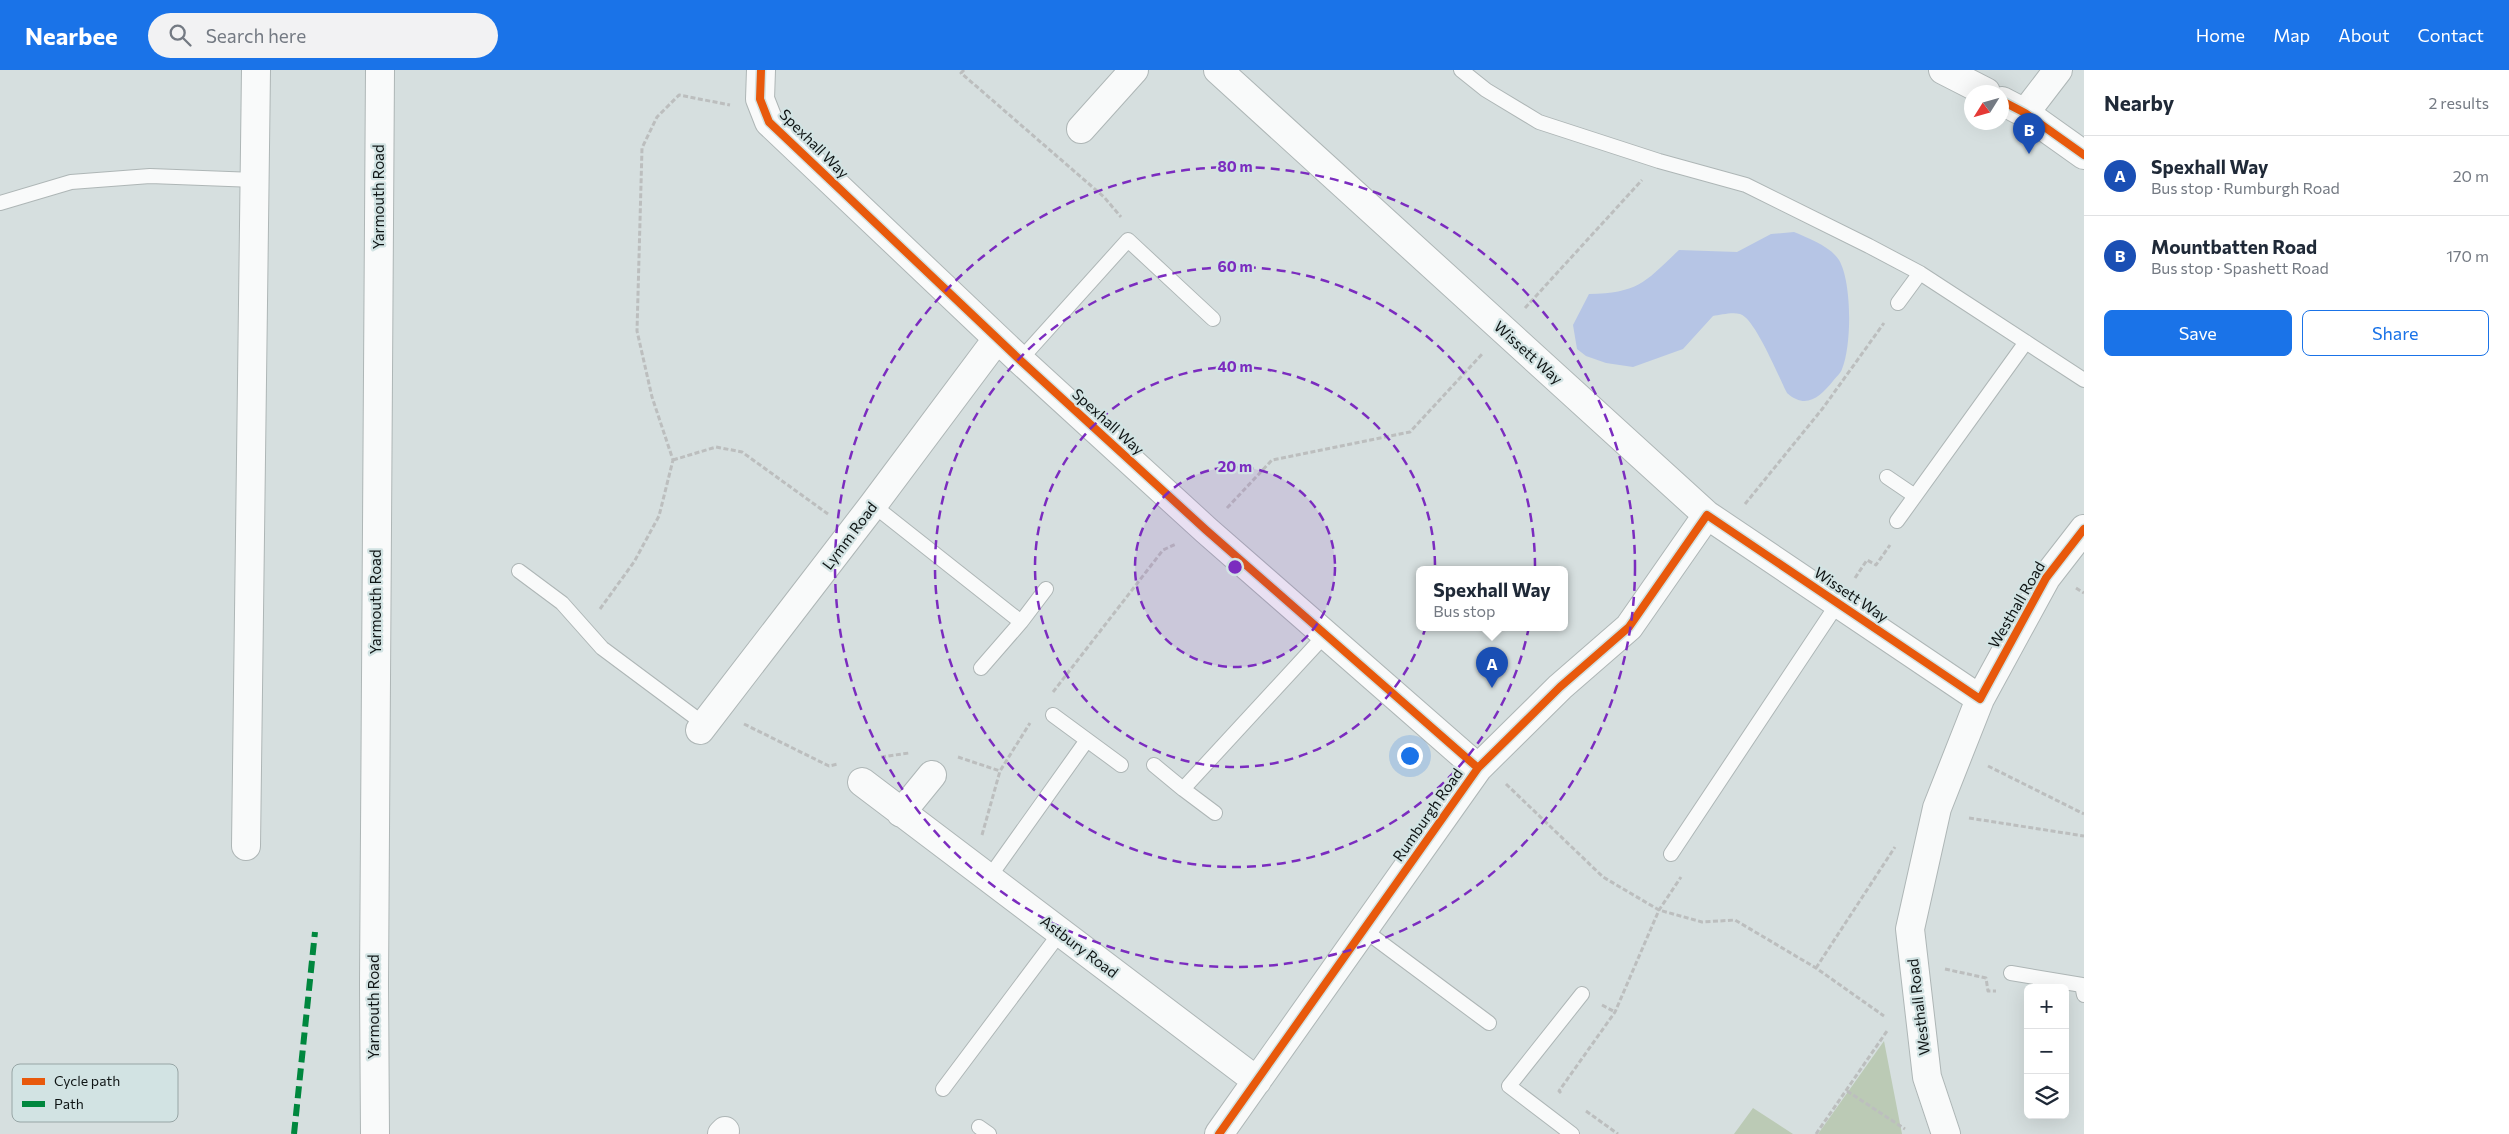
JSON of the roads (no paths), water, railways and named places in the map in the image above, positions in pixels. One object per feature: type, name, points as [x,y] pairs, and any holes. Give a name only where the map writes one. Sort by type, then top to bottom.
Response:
[{"type":"main road","points":[[246,846],[256,70]]},
{"type":"main road","name":"Yarmouth Road","points":[[375,1134],[374,974],[380,70]]},
{"type":"main road","name":"Spexhall Way","points":[[762,70],[760,99],[769,122],[997,339],[1206,530],[1481,765]]},
{"type":"main road","points":[[1081,129],[1134,70]]},
{"type":"main road","name":"Wissett Way","points":[[1218,70],[1716,522],[1980,699]]},
{"type":"main road","points":[[1943,70],[1972,85]]},
{"type":"main road","points":[[2025,113],[2058,70]]},
{"type":"main road","points":[[2009,105],[2025,113],[2084,155]]},
{"type":"main road","name":"Lymm Road","points":[[702,728],[874,505],[997,339]]},
{"type":"main road","name":"Rumburgh Road","points":[[1219,1134],[1481,765],[1560,688],[1628,627],[1716,522]]},
{"type":"main road","name":"Westhall Road","points":[[1946,1134],[1927,1077],[1910,929],[1937,808],[1980,699],[2046,578],[2084,529]]},
{"type":"main road","points":[[902,813],[932,775]]},
{"type":"main road","name":"Astbury Road","points":[[862,782],[1257,1080]]},
{"type":"lane","points":[[1461,70],[1486,90],[1539,122],[1659,161],[1746,185],[1920,273],[2084,380]]},
{"type":"lane","points":[[0,202],[71,182],[150,176],[255,180]]},
{"type":"lane","points":[[1020,360],[1128,240],[1213,319]]},
{"type":"lane","points":[[1898,303],[1920,273]]},
{"type":"lane","points":[[1897,521],[2026,342]]},
{"type":"lane","points":[[1887,477],[1915,496]]},
{"type":"lane","points":[[874,505],[1021,622]]},
{"type":"lane","points":[[519,571],[562,603],[602,648],[702,728]]},
{"type":"lane","points":[[981,668],[1021,622],[1046,589]]},
{"type":"lane","points":[[1671,854],[1838,603]]},
{"type":"lane","points":[[1184,789],[1326,634]]},
{"type":"lane","points":[[1053,715],[1121,765]]},
{"type":"lane","points":[[981,873],[1087,740]]},
{"type":"lane","points":[[1154,765],[1215,812]]},
{"type":"lane","points":[[1364,930],[1489,1023]]},
{"type":"lane","points":[[943,1089],[1060,933]]},
{"type":"lane","points":[[2012,973],[2082,985],[2084,995]]},
{"type":"lane","points":[[1572,1134],[1509,1086],[1582,994]]},
{"type":"water","points":[[1794,232],[1818,243],[1835,255],[1843,270],[1846,283],[1849,330],[1845,358],[1840,374],[1818,396],[1806,401],[1800,401],[1787,393],[1773,362],[1753,326],[1740,314],[1730,313],[1713,316],[1683,349],[1633,367],[1606,363],[1586,356],[1577,349],[1573,325],[1589,294],[1619,291],[1640,284],[1679,250],[1737,252],[1771,234]]},
{"type":"place","name":"Mountbatten Road","points":[[2029,154]]},
{"type":"place","name":"Spexhall Way","points":[[1492,688]]}]
